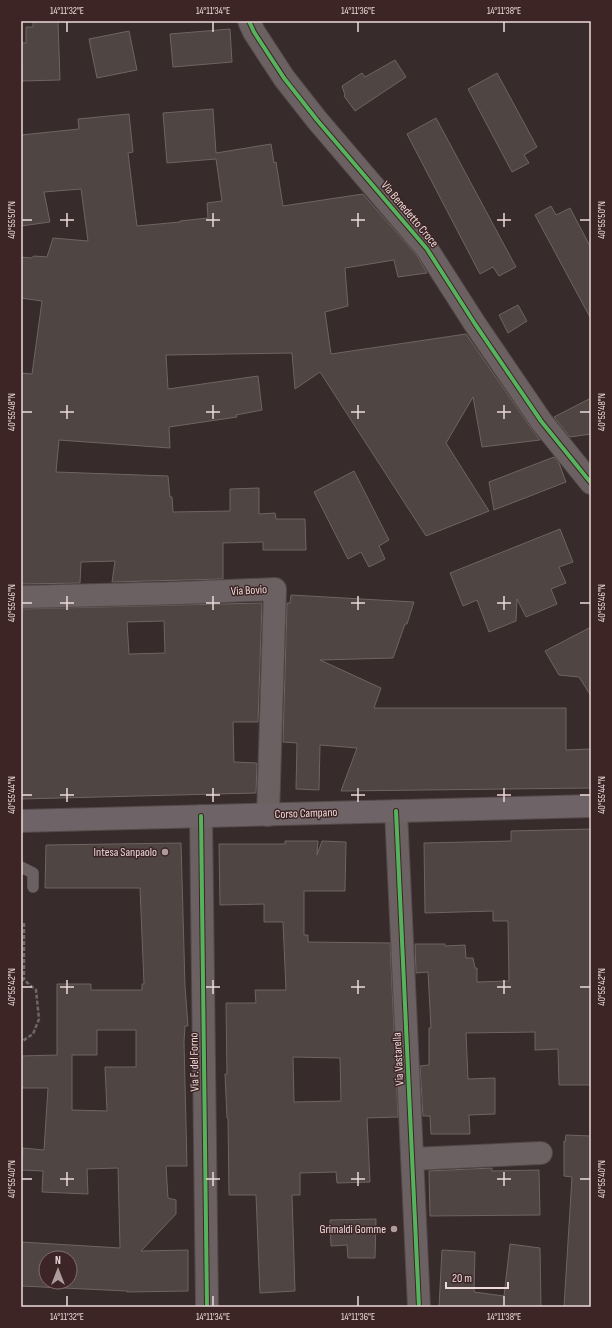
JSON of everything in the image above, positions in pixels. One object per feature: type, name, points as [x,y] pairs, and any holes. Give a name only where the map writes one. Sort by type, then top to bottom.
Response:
[{"type":"main road","name":"Corso Campano","points":[[21,821],[591,806]]},
{"type":"street","name":"Via Benedetto Croce","points":[[249,21],[254,32],[284,78],[317,120],[427,249],[475,324],[541,421],[591,482]]},
{"type":"street","name":"Via Bovio","points":[[21,597],[275,589],[268,815]]},
{"type":"street","name":"Via Vastarella","points":[[396,811],[419,1307]]},
{"type":"street","name":"Via F. del Forno","points":[[201,816],[207,1307]]},
{"type":"street","points":[[412,1159],[541,1153]]},
{"type":"lane","points":[[21,867],[33,873],[33,887]]},
{"type":"path","points":[[21,1042],[33,1034],[39,1019],[36,990],[23,979],[24,923]]},
{"type":"building","points":[[33,21],[58,21],[60,80],[22,81],[21,43],[26,43],[26,27],[33,27]]},
{"type":"building","points":[[230,29],[232,62],[173,67],[170,34]]},
{"type":"building","points":[[129,31],[137,70],[97,78],[89,39]]},
{"type":"building","points":[[395,60],[406,77],[355,111],[344,96],[342,86],[362,73],[365,77]]},
{"type":"building","points":[[497,73],[537,147],[524,155],[529,163],[512,172],[468,89]]},
{"type":"building","points":[[213,109],[216,153],[271,144],[274,163],[276,162],[283,206],[363,194],[417,256],[427,273],[398,277],[394,260],[345,268],[348,306],[325,312],[331,354],[466,334],[540,440],[482,447],[473,397],[446,443],[489,511],[426,536],[320,372],[295,389],[292,353],[166,355],[168,389],[258,376],[262,410],[236,415],[237,417],[169,427],[170,448],[59,440],[56,472],[168,476],[173,512],[230,511],[230,489],[259,488],[259,514],[275,513],[276,519],[305,519],[306,550],[263,550],[263,542],[223,543],[223,579],[112,582],[115,561],[81,562],[80,583],[21,584],[21,373],[32,374],[42,301],[21,298],[21,257],[47,257],[53,238],[88,241],[81,189],[44,192],[50,222],[21,226],[21,135],[79,129],[78,119],[129,114],[133,152],[128,153],[137,226],[180,222],[208,218],[207,203],[222,201],[216,159],[167,163],[163,113]]},
{"type":"building","points":[[436,118],[516,267],[499,276],[493,267],[480,274],[407,134]]},
{"type":"building","points":[[551,206],[556,215],[570,208],[591,248],[591,319],[535,215]]},
{"type":"building","points":[[518,305],[527,321],[508,333],[499,315]]},
{"type":"building","points":[[591,398],[591,434],[570,437],[554,417]]},
{"type":"building","points":[[554,457],[559,463],[566,482],[494,510],[489,482]]},
{"type":"building","points":[[354,471],[389,540],[379,546],[385,559],[369,567],[361,552],[348,559],[314,492]]},
{"type":"building","points":[[560,529],[573,562],[559,567],[566,583],[551,589],[557,604],[526,617],[517,599],[516,621],[489,632],[477,600],[463,606],[450,573]]},
{"type":"building","points":[[291,595],[414,602],[393,658],[320,660],[381,688],[374,708],[566,708],[566,750],[591,749],[591,788],[341,791],[357,748],[320,745],[319,790],[296,789],[297,743],[283,742],[287,603],[290,603]]},
{"type":"building","points":[[262,603],[258,722],[233,722],[234,762],[257,763],[256,793],[21,799],[21,609]],"holes":[[[164,621],[165,653],[129,654],[127,622]]]},
{"type":"building","points":[[591,627],[591,696],[579,677],[559,675],[545,651]]},
{"type":"building","points":[[591,829],[591,1085],[559,1085],[558,1049],[535,1050],[535,1032],[466,1033],[468,1079],[495,1078],[495,1114],[469,1115],[470,1134],[431,1134],[430,1116],[423,1116],[420,1066],[429,1065],[429,1028],[431,1028],[428,972],[416,973],[415,944],[445,944],[445,946],[465,945],[466,958],[473,958],[475,968],[477,968],[477,982],[509,981],[508,921],[493,921],[493,911],[425,913],[424,843],[511,841],[511,831]]},
{"type":"building","points":[[285,841],[318,841],[317,855],[322,841],[346,842],[345,891],[304,891],[304,935],[308,935],[308,942],[390,943],[398,1117],[367,1118],[370,1182],[337,1183],[336,1172],[300,1173],[300,1195],[292,1195],[295,1291],[260,1293],[256,1195],[229,1195],[228,1118],[225,1074],[227,1074],[226,1003],[256,1003],[255,990],[286,990],[283,922],[264,922],[264,904],[220,905],[219,844],[285,844]],"holes":[[[293,1057],[340,1058],[341,1101],[294,1102]]]},
{"type":"building","points":[[181,843],[185,986],[188,1026],[185,1026],[184,1042],[187,1166],[166,1166],[168,1198],[176,1200],[176,1214],[141,1251],[188,1250],[188,1291],[127,1292],[78,1289],[78,1250],[38,1250],[38,1287],[21,1286],[21,1242],[120,1248],[118,1168],[87,1169],[88,1194],[42,1192],[43,1171],[22,1170],[23,1148],[44,1150],[48,1088],[21,1088],[21,1056],[57,1055],[57,984],[91,984],[91,990],[142,990],[142,984],[144,984],[140,888],[45,888],[46,845]],"holes":[[[97,1030],[136,1030],[136,1067],[105,1067],[107,1111],[72,1110],[72,1055],[97,1055]]]},
{"type":"building","points":[[566,1135],[591,1136],[591,1307],[564,1307],[572,1177],[564,1176],[564,1141],[565,1142]]},
{"type":"building","points":[[492,1168],[492,1171],[539,1170],[540,1215],[430,1216],[429,1171]]},
{"type":"building","points":[[376,1219],[375,1258],[348,1258],[347,1245],[331,1246],[330,1220]]},
{"type":"building","points":[[510,1244],[540,1248],[541,1307],[439,1307],[442,1250],[475,1252],[474,1292],[504,1296]]},
{"type":"cycle path","points":[[249,21],[254,32],[284,78],[317,120],[427,249],[475,324],[541,421],[591,483]]},
{"type":"cycle path","points":[[396,811],[419,1307]]},
{"type":"cycle path","points":[[201,816],[207,1307]]},
{"type":"place","name":"Intesa Sanpaolo","points":[[165,852]]},
{"type":"place","name":"Grimaldi Gomme","points":[[394,1229]]}]
